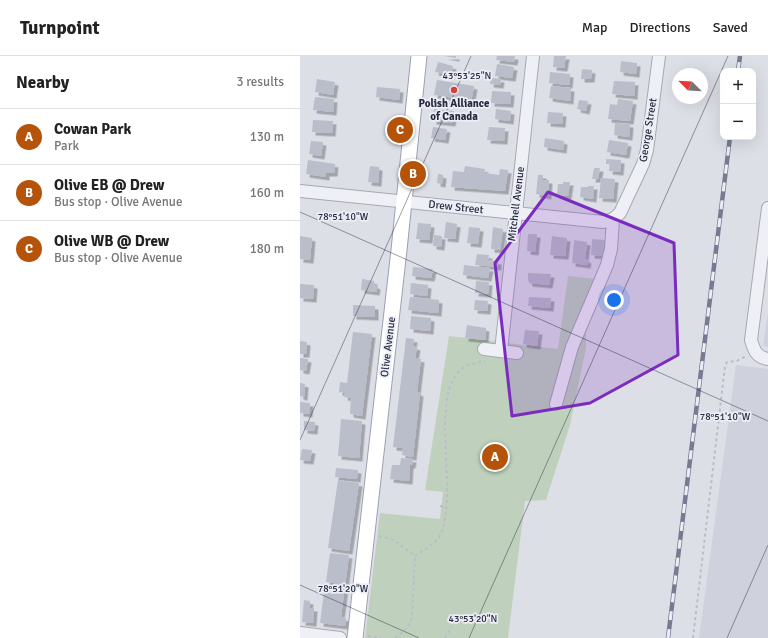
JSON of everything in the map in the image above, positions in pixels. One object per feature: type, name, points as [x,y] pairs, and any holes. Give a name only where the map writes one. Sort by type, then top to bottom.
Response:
[{"type":"main road","name":"Olive Avenue","points":[[360,637],[419,56]]},
{"type":"street","name":"Mitchell Avenue","points":[[501,351],[533,56]]},
{"type":"street","name":"George Street","points":[[613,219],[620,213],[643,164],[647,150],[658,56]]},
{"type":"street","name":"Drew Street","points":[[300,190],[515,214],[603,222],[613,219]]},
{"type":"street","points":[[768,208],[766,238],[751,340],[752,353],[768,359]]},
{"type":"street","points":[[556,404],[572,347],[607,265],[613,219]]},
{"type":"street","points":[[484,349],[517,353]]},
{"type":"street","points":[[300,633],[340,638]]},
{"type":"path","points":[[395,638],[406,631],[412,618],[415,556],[439,537],[445,523],[448,483],[445,412],[446,399],[452,380],[456,374],[468,365],[494,359],[501,351]]},
{"type":"path","points":[[693,638],[725,366],[727,362],[737,361],[752,353]]},
{"type":"path","points":[[440,506],[447,507]]},
{"type":"path","points":[[376,535],[394,540],[415,556]]},
{"type":"path","points":[[445,638],[452,626]]},
{"type":"path","points":[[360,637],[381,638]]},
{"type":"highlighted area","points":[[548,192],[674,243],[678,355],[590,403],[512,416],[495,263]]},
{"type":"shaded area","points":[[768,313],[768,347],[763,346]]},
{"type":"shaded area","points":[[736,365],[768,369],[768,638],[699,638]]},
{"type":"green space","points":[[568,276],[607,280],[588,319],[586,348],[570,425],[546,500],[525,501],[508,638],[365,638],[380,513],[440,519],[443,492],[425,490],[449,336],[558,349]]},
{"type":"building","points":[[444,56],[456,56],[456,58]]},
{"type":"building","points":[[497,56],[515,56],[514,62],[496,60]]},
{"type":"building","points":[[554,56],[566,56],[564,68],[553,67]]},
{"type":"building","points":[[621,61],[637,63],[636,74],[620,72]]},
{"type":"building","points":[[438,62],[453,66],[451,75],[435,72]]},
{"type":"building","points":[[497,64],[514,67],[512,78],[495,76]]},
{"type":"building","points":[[582,69],[592,70],[591,79],[581,79]]},
{"type":"building","points":[[550,72],[570,74],[569,85],[549,83]]},
{"type":"building","points":[[491,78],[501,79],[500,85],[490,84]]},
{"type":"building","points":[[317,79],[335,82],[333,95],[315,92]]},
{"type":"building","name":"Polish Alliance of Canada","points":[[437,80],[474,86],[471,103],[454,101],[455,98],[434,95]]},
{"type":"building","points":[[614,81],[635,82],[634,96],[612,94]]},
{"type":"building","points":[[551,86],[571,88],[570,101],[549,98]]},
{"type":"building","points":[[377,87],[400,89],[399,100],[376,97]]},
{"type":"building","points":[[492,91],[511,92],[510,104],[491,103]]},
{"type":"building","points":[[315,97],[334,99],[333,112],[313,110]]},
{"type":"building","points":[[618,99],[633,101],[630,121],[608,119],[610,104],[617,105]]},
{"type":"building","points":[[579,100],[588,101],[586,111],[577,109]]},
{"type":"building","points":[[434,109],[454,111],[452,123],[433,121]]},
{"type":"building","points":[[496,109],[511,111],[510,121],[495,119]]},
{"type":"building","points":[[548,112],[563,113],[562,124],[547,123]]},
{"type":"building","points":[[313,120],[333,121],[332,133],[312,132]]},
{"type":"building","points":[[615,123],[630,124],[629,137],[614,135]]},
{"type":"building","points":[[433,127],[447,129],[445,140],[431,138]]},
{"type":"building","points":[[489,127],[505,128],[504,141],[487,140]]},
{"type":"building","points":[[545,138],[564,141],[563,150],[544,147]]},
{"type":"building","points":[[609,140],[628,143],[626,155],[607,152]]},
{"type":"building","points":[[311,141],[323,142],[321,156],[309,154]]},
{"type":"building","points":[[606,159],[621,160],[620,172],[609,171],[610,164],[606,164]]},
{"type":"building","points":[[308,160],[335,164],[334,173],[326,173],[326,177],[306,174]]},
{"type":"building","points":[[370,166],[379,167],[378,183],[368,182]]},
{"type":"building","points":[[465,166],[485,169],[484,173],[499,175],[500,169],[508,170],[505,191],[451,187],[453,171],[464,172]]},
{"type":"building","points":[[594,168],[600,168],[598,179],[592,179]]},
{"type":"building","points":[[438,174],[443,175],[442,184],[437,183]]},
{"type":"building","points":[[538,175],[543,175],[543,180],[549,180],[548,196],[536,194]]},
{"type":"building","points":[[601,178],[615,179],[613,199],[599,198]]},
{"type":"building","points":[[563,182],[570,182],[568,196],[557,195],[558,184],[563,184]]},
{"type":"building","points":[[594,186],[593,199],[580,197],[581,187]]},
{"type":"building","points":[[446,222],[457,224],[455,239],[444,238]]},
{"type":"building","points":[[418,223],[431,224],[429,240],[416,239]]},
{"type":"building","points":[[469,227],[480,228],[478,244],[467,243]]},
{"type":"building","points":[[493,227],[503,229],[500,250],[491,249]]},
{"type":"building","points":[[528,234],[537,234],[535,252],[527,251]]},
{"type":"building","points":[[434,235],[442,236],[441,247],[433,246]]},
{"type":"building","points":[[300,236],[312,238],[310,260],[300,259]]},
{"type":"building","points":[[552,236],[567,238],[565,256],[550,255]]},
{"type":"building","points":[[592,239],[605,240],[603,256],[591,255]]},
{"type":"building","points":[[574,240],[587,242],[585,259],[588,260],[587,265],[572,263]]},
{"type":"building","points":[[477,254],[489,255],[488,260],[498,261],[498,267],[475,265]]},
{"type":"building","points":[[464,265],[490,268],[488,278],[463,275]]},
{"type":"building","points":[[413,267],[433,269],[431,278],[412,276]]},
{"type":"building","points":[[528,273],[551,274],[549,285],[529,283]]},
{"type":"building","points":[[362,279],[374,281],[374,285],[377,286],[376,292],[361,290]]},
{"type":"building","points":[[476,281],[489,282],[488,294],[475,293]]},
{"type":"building","points":[[411,283],[428,285],[427,296],[410,294]]},
{"type":"building","points":[[300,284],[314,285],[313,299],[300,298]]},
{"type":"building","points":[[410,297],[439,300],[438,313],[408,310]]},
{"type":"building","points":[[529,297],[551,298],[550,308],[528,306]]},
{"type":"building","points":[[475,300],[488,301],[487,311],[474,310]]},
{"type":"building","points":[[353,305],[375,306],[375,317],[353,316]]},
{"type":"building","points":[[411,316],[431,318],[430,331],[410,329]]},
{"type":"building","points":[[467,325],[486,328],[485,340],[465,338]]},
{"type":"building","points":[[525,330],[539,331],[537,346],[523,344]]},
{"type":"building","points":[[353,332],[372,334],[362,416],[350,414],[351,398],[344,397],[345,393],[339,392],[340,382],[347,383]]},
{"type":"building","points":[[406,338],[414,339],[413,346],[417,347],[415,358],[421,359],[417,392],[420,393],[413,457],[402,455],[403,448],[393,447]]},
{"type":"building","points":[[300,341],[307,342],[306,354],[300,354]]},
{"type":"building","points":[[300,358],[308,359],[306,371],[300,370]]},
{"type":"building","points":[[300,383],[305,384],[304,397],[300,396]]},
{"type":"building","points":[[300,402],[310,403],[309,414],[300,413]]},
{"type":"building","points":[[341,419],[362,421],[359,458],[338,456]]},
{"type":"building","points":[[304,421],[315,422],[314,431],[304,430]]},
{"type":"building","points":[[302,449],[312,450],[310,461],[300,460]]},
{"type":"building","points":[[401,458],[413,459],[412,465],[410,465],[409,481],[390,479],[392,465],[400,465]]},
{"type":"building","points":[[336,468],[358,470],[357,479],[335,477]]},
{"type":"building","points":[[338,480],[359,483],[349,551],[328,548]]},
{"type":"building","points":[[330,553],[349,555],[341,617],[346,618],[345,626],[320,623],[324,592],[333,594],[334,583],[326,582]]},
{"type":"building","points":[[304,600],[310,601],[309,608],[314,608],[313,623],[302,622]]},
{"type":"railway","points":[[738,68],[740,56]]},
{"type":"railway","points":[[668,638],[730,140]]},
{"type":"place","name":"Polish Alliance of Canada","points":[[454,90]]},
{"type":"place","name":"Olive WB @ Drew","points":[[400,130]]},
{"type":"place","name":"Olive EB @ Drew","points":[[413,174]]},
{"type":"place","name":"Cowan Park","points":[[495,457]]}]
